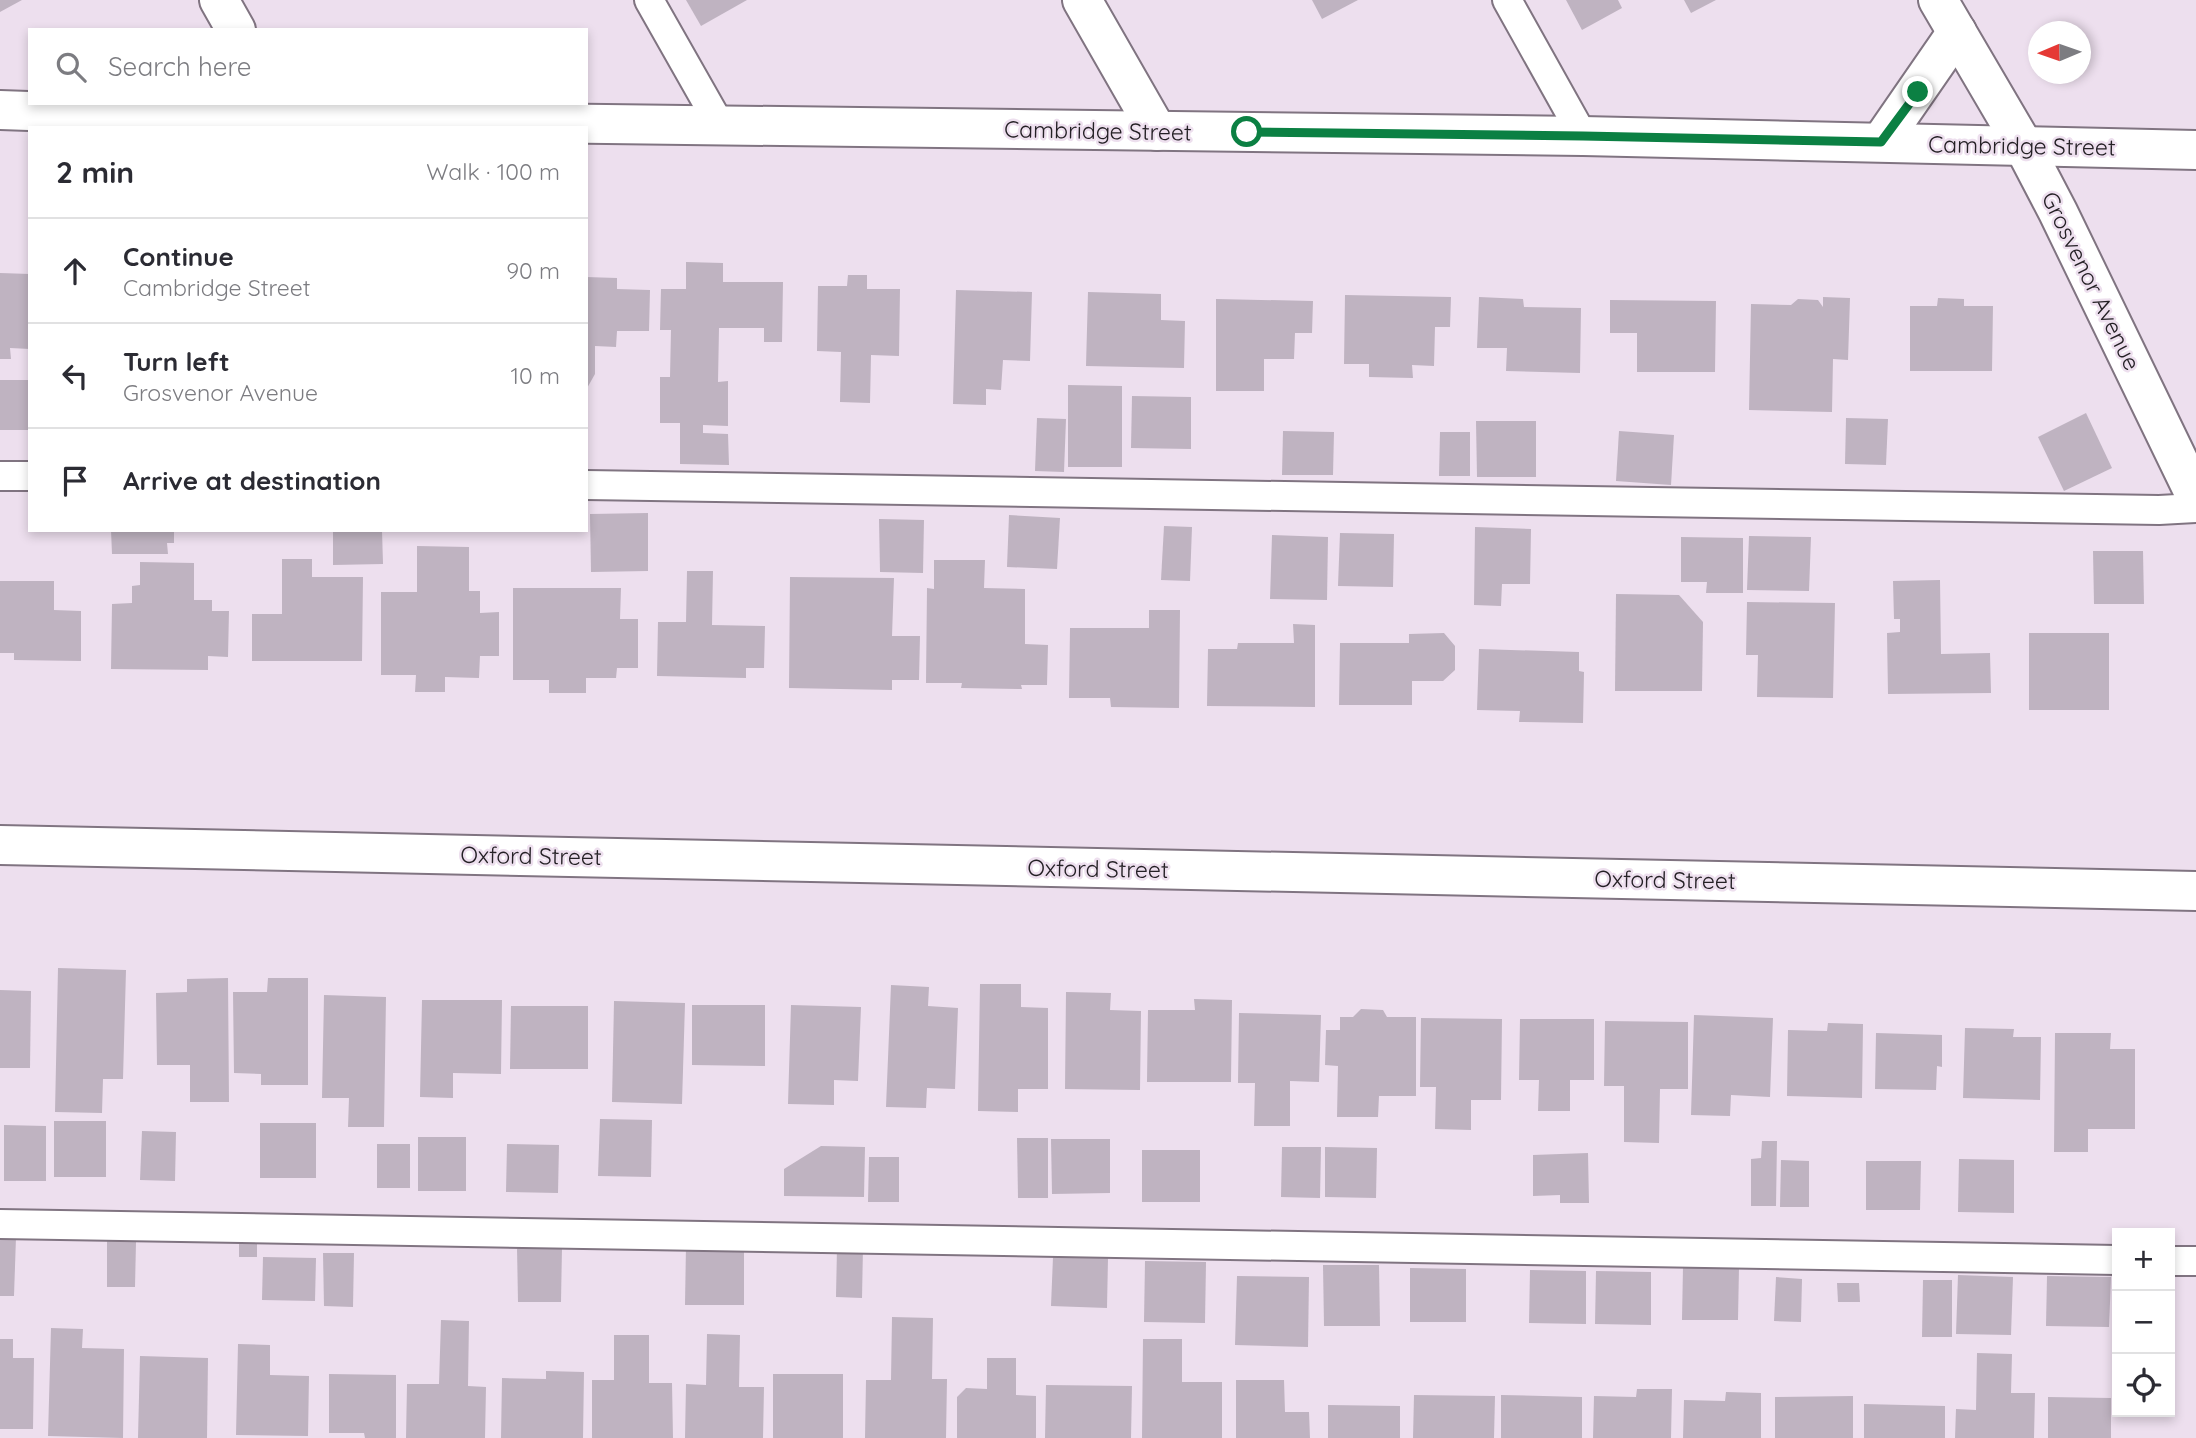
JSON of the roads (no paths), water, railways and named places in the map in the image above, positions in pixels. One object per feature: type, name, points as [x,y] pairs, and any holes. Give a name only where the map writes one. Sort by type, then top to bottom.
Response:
[{"type":"street","points":[[219,0],[235,28]]},
{"type":"street","points":[[1082,0],[1157,131]]},
{"type":"street","name":"Grosvenor Avenue","points":[[1938,0],[2023,145],[2058,212],[2196,497]]},
{"type":"street","points":[[1881,142],[1957,33]]},
{"type":"street","name":"Cambridge Street","points":[[0,110],[283,112],[721,127],[1583,136],[2196,150]]},
{"type":"street","name":"Oxford Street","points":[[0,845],[2196,891]]},
{"type":"lane","points":[[649,0],[721,127]]},
{"type":"lane","points":[[1507,0],[1583,136]]},
{"type":"lane","points":[[0,476],[28,476]]},
{"type":"lane","points":[[588,485],[2132,510],[2196,508]]},
{"type":"lane","points":[[0,1224],[2112,1260]]},
{"type":"lane","points":[[2175,1261],[2196,1261]]}]
